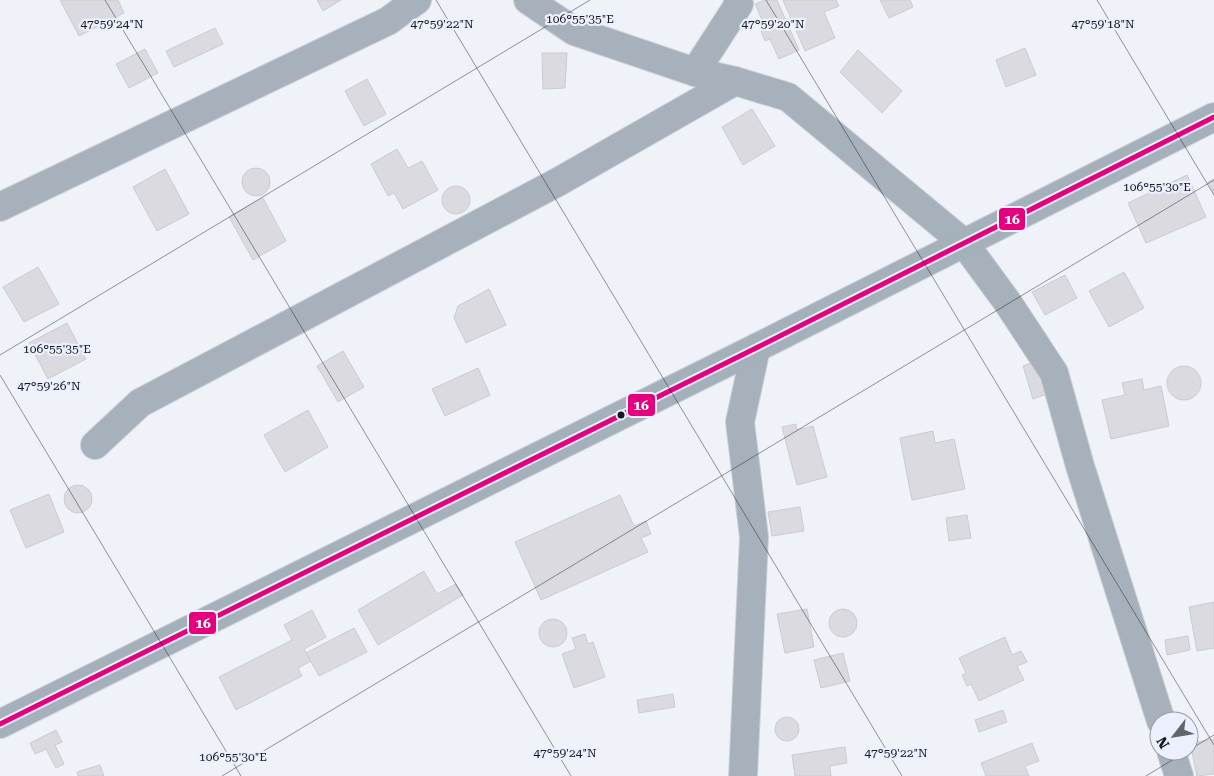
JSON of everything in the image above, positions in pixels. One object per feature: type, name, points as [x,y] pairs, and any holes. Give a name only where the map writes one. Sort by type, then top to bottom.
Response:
[{"type":"main road","points":[[0,724],[756,348],[1214,117]]},
{"type":"street","points":[[0,207],[388,21],[417,0]]},
{"type":"street","points":[[528,0],[574,31],[695,72],[735,81],[788,97],[964,243],[1008,302],[1054,373],[1080,466],[1158,711]]},
{"type":"street","points":[[695,72],[739,4],[738,0]]},
{"type":"street","points":[[95,445],[140,403],[558,182],[735,81]]},
{"type":"street","points":[[743,776],[754,537],[740,422],[756,348]]},
{"type":"street","points":[[1174,761],[1179,776]]},
{"type":"building","points":[[60,0],[118,0],[124,13],[79,36]]},
{"type":"building","points":[[317,0],[341,0],[323,11]]},
{"type":"building","points":[[765,0],[777,0],[799,50],[779,59],[770,39],[765,41],[761,31],[766,29],[755,4]]},
{"type":"building","points":[[783,0],[836,0],[839,6],[824,12],[835,38],[805,51]]},
{"type":"building","points":[[880,0],[910,0],[913,7],[889,18]]},
{"type":"building","points":[[215,28],[223,44],[174,67],[166,51]]},
{"type":"building","points":[[1025,48],[1036,75],[1006,87],[996,60]]},
{"type":"building","points":[[145,49],[158,73],[129,88],[116,64]]},
{"type":"building","points":[[858,50],[902,91],[882,113],[840,72]]},
{"type":"building","points":[[542,53],[567,53],[565,88],[543,89]]},
{"type":"building","points":[[367,79],[386,114],[364,126],[345,91]]},
{"type":"building","points":[[752,109],[775,146],[743,165],[722,127]]},
{"type":"building","points":[[397,149],[408,168],[422,161],[438,190],[403,209],[394,193],[388,196],[371,164]]},
{"type":"building","points":[[256,168],[266,172],[270,182],[266,192],[256,196],[246,192],[242,182],[246,172]]},
{"type":"building","points":[[165,169],[189,214],[157,231],[133,187]]},
{"type":"building","points":[[1187,175],[1206,217],[1146,243],[1128,203]]},
{"type":"building","points":[[1214,179],[1214,193],[1208,182]]},
{"type":"building","points":[[456,186],[466,190],[470,200],[466,210],[456,214],[446,210],[442,200],[446,190]]},
{"type":"building","points":[[263,198],[286,241],[253,260],[229,217]]},
{"type":"building","points":[[38,267],[59,304],[24,322],[3,287]]},
{"type":"building","points":[[1124,272],[1144,308],[1109,327],[1089,291]]},
{"type":"building","points":[[1065,275],[1077,298],[1045,315],[1032,292]]},
{"type":"building","points":[[489,289],[506,325],[466,343],[454,318],[458,306]]},
{"type":"building","points":[[67,323],[86,359],[48,379],[29,343]]},
{"type":"building","points":[[343,351],[364,387],[338,402],[317,366]]},
{"type":"building","points":[[1036,361],[1047,394],[1033,399],[1023,366]]},
{"type":"building","points":[[1184,366],[1191,367],[1196,371],[1200,376],[1200,390],[1196,395],[1191,399],[1184,400],[1177,399],[1172,395],[1168,390],[1167,383],[1168,376],[1172,371],[1177,367]]},
{"type":"building","points":[[478,368],[490,395],[445,416],[432,389]]},
{"type":"building","points":[[1142,379],[1144,390],[1161,386],[1169,426],[1111,439],[1102,400],[1125,395],[1122,383]]},
{"type":"building","points":[[308,410],[328,447],[285,472],[264,435]]},
{"type":"building","points":[[796,424],[797,430],[813,426],[827,477],[797,485],[782,427]]},
{"type":"building","points":[[933,431],[935,443],[954,439],[965,489],[912,500],[900,438]]},
{"type":"building","points":[[78,485],[88,489],[92,499],[88,509],[78,513],[68,509],[64,499],[68,489]]},
{"type":"building","points":[[49,494],[64,532],[26,548],[10,510]]},
{"type":"building","points":[[620,495],[634,526],[646,521],[651,534],[641,538],[648,552],[541,600],[515,542]]},
{"type":"building","points":[[800,507],[804,531],[772,536],[768,512]]},
{"type":"building","points":[[967,515],[971,538],[949,541],[946,518]]},
{"type":"building","points":[[424,571],[437,594],[456,584],[463,595],[378,645],[358,610]]},
{"type":"building","points":[[1214,602],[1214,648],[1197,651],[1189,607]]},
{"type":"building","points":[[807,609],[814,647],[785,653],[777,614]]},
{"type":"building","points":[[843,609],[853,613],[857,623],[853,633],[843,637],[833,633],[829,623],[833,613]]},
{"type":"building","points":[[312,610],[326,637],[304,649],[311,661],[298,668],[302,676],[236,710],[219,677],[292,640],[284,625]]},
{"type":"building","points":[[553,619],[563,623],[567,633],[563,643],[553,647],[543,643],[539,633],[543,623]]},
{"type":"building","points":[[354,628],[367,652],[319,676],[306,653]]},
{"type":"building","points":[[585,634],[588,644],[593,642],[605,677],[574,688],[562,654],[576,649],[572,638]]},
{"type":"building","points":[[1188,636],[1190,650],[1167,655],[1165,640]]},
{"type":"building","points":[[1005,637],[1012,655],[1021,651],[1027,662],[1017,666],[1024,680],[979,701],[971,684],[967,686],[962,675],[966,673],[959,658]]},
{"type":"building","points":[[843,653],[850,681],[821,688],[814,660]]},
{"type":"building","points":[[673,694],[675,707],[639,713],[637,700]]},
{"type":"building","points":[[1003,710],[1007,722],[979,732],[975,720]]},
{"type":"building","points":[[782,717],[792,717],[799,724],[799,734],[792,741],[782,741],[775,734],[775,724]]},
{"type":"building","points":[[56,730],[62,742],[55,745],[64,764],[56,768],[46,749],[35,754],[30,743]]},
{"type":"building","points":[[1214,739],[1214,774],[1197,776],[1194,761],[1199,761],[1199,742]]},
{"type":"building","points":[[1032,743],[1039,761],[1025,766],[1029,776],[986,776],[981,763]]},
{"type":"building","points":[[845,747],[847,763],[830,766],[831,776],[795,776],[792,755]]},
{"type":"building","points":[[100,765],[104,776],[78,776],[77,772]]},
{"type":"transit line","name":"16","points":[[0,724],[756,348],[1214,117]]}]
